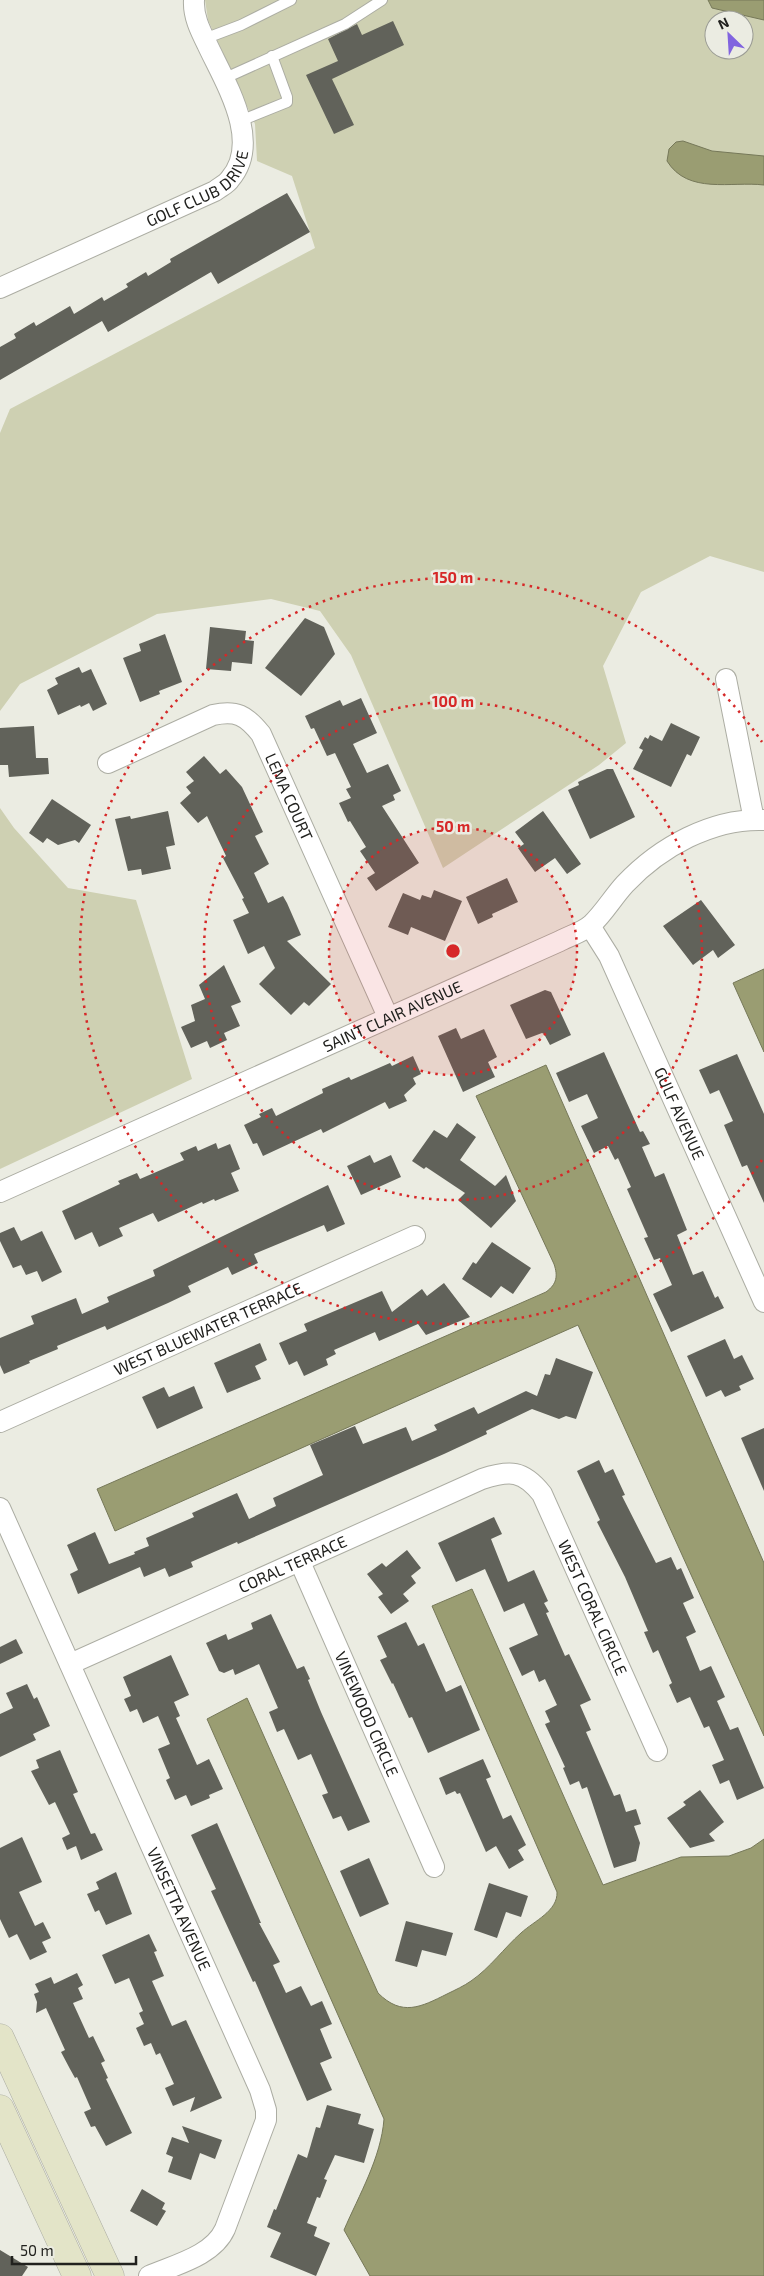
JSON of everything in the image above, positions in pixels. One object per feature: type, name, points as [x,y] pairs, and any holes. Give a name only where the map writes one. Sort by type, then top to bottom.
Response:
[{"type":"street","name":"GOLF CLUB DRIVE","points":[[0,288],[215,191],[230,179],[242,157],[244,130],[197,22],[194,0]]},
{"type":"street","points":[[726,679],[759,820]]},
{"type":"street","name":"LEMA COURT","points":[[108,763],[213,715],[226,712],[239,714],[252,721],[261,734],[388,1017]]},
{"type":"street","name":"SAINT CLAIR AVENUE","points":[[0,1192],[590,926],[625,884],[659,854],[683,840],[714,827],[734,821],[759,820]]},
{"type":"street","name":"GULF AVENUE","points":[[590,926],[609,956],[764,1302]]},
{"type":"street","name":"WEST BLUEWATER TERRACE","points":[[0,1422],[415,1236]]},
{"type":"street","name":"CORAL TERRACE","points":[[70,1664],[482,1480],[498,1474],[516,1473]]},
{"type":"street","name":"WEST CORAL CIRCLE","points":[[516,1473],[532,1481],[542,1494],[657,1752]]},
{"type":"street","name":"VINSETTA AVENUE","points":[[0,1508],[252,2073],[266,2110],[263,2131],[222,2236],[211,2248],[149,2276]]},
{"type":"street","name":"VINEWOOD CIRCLE","points":[[300,1562],[434,1867]]},
{"type":"street","points":[[0,2038],[110,2276]]},
{"type":"street","points":[[0,2109],[77,2276]]},
{"type":"lane","points":[[204,39],[241,25],[291,0]]},
{"type":"lane","points":[[223,79],[345,24],[382,0]]},
{"type":"lane","points":[[240,121],[287,102],[288,97],[272,56]]},
{"type":"shaded area","points":[[205,0],[764,0],[764,572],[710,556],[641,592],[603,666],[626,743],[599,765],[443,868],[351,655],[320,611],[271,599],[157,614],[20,684],[0,711],[0,433],[10,409],[315,248],[292,176],[257,161],[255,124],[208,20]]},
{"type":"shaded area","points":[[708,0],[764,0],[764,20],[754,18],[754,10],[721,10],[712,8]]},
{"type":"shaded area","points":[[683,141],[712,151],[764,156],[764,185],[711,184],[686,179],[676,172],[667,161],[669,149],[676,142]]},
{"type":"shaded area","points":[[0,808],[14,828],[68,888],[136,900],[192,1079],[0,1169]]},
{"type":"shaded area","points":[[764,969],[764,1052],[733,983]]},
{"type":"shaded area","points":[[546,1065],[764,1563],[764,1736],[578,1325],[115,1531],[97,1489],[550,1289],[556,1280],[554,1264],[476,1096]]},
{"type":"shaded area","points":[[472,1589],[603,1885],[681,1857],[729,1856],[751,1848],[764,1839],[764,2276],[370,2276],[344,2230],[374,2162],[379,2148],[384,2119],[207,1719],[247,1698],[378,1993],[395,2005],[404,2007],[420,2006],[438,1999],[478,1976],[521,1933],[554,1905],[557,1892],[432,1606]]},
{"type":"building","points":[[393,21],[404,45],[332,79],[354,125],[334,134],[306,75],[338,61],[328,39],[357,24],[362,35]]},
{"type":"building","points":[[287,193],[310,232],[218,284],[211,272],[108,332],[102,321],[0,380],[0,347],[16,338],[14,334],[34,322],[36,326],[70,306],[74,314],[102,297],[104,301],[128,287],[126,284],[146,272],[148,276],[171,262],[170,259]]},
{"type":"building","points":[[305,618],[324,627],[335,654],[301,696],[265,668]]},
{"type":"building","points":[[210,627],[246,631],[245,640],[254,641],[252,664],[232,662],[231,671],[206,669]]},
{"type":"building","points":[[165,634],[182,682],[159,691],[160,694],[140,702],[123,658],[141,651],[139,644]]},
{"type":"building","points":[[79,667],[82,673],[91,669],[107,704],[93,711],[89,703],[81,707],[80,705],[58,715],[47,690],[58,684],[55,678]]},
{"type":"building","points":[[361,698],[377,733],[353,744],[367,773],[388,764],[401,791],[393,795],[395,800],[382,806],[419,863],[376,891],[367,878],[375,873],[360,851],[366,847],[350,821],[348,822],[339,803],[351,798],[346,789],[351,787],[335,753],[327,756],[314,728],[311,729],[305,716],[340,700],[343,706]]},
{"type":"building","points":[[671,723],[700,737],[691,756],[687,754],[671,787],[633,769],[643,750],[639,748],[645,737],[648,739],[650,735],[662,741]]},
{"type":"building","points":[[34,726],[36,758],[48,758],[49,774],[9,777],[8,765],[0,765],[0,728]]},
{"type":"building","points":[[204,756],[220,774],[226,769],[242,787],[263,832],[255,836],[269,864],[254,873],[268,903],[283,896],[287,903],[301,935],[287,941],[331,984],[309,1006],[304,1002],[291,1015],[259,984],[275,968],[264,946],[248,954],[233,920],[249,913],[242,899],[244,898],[223,858],[226,856],[207,816],[198,823],[180,803],[191,793],[186,787],[194,781],[186,772]]},
{"type":"building","points":[[607,769],[613,769],[635,817],[590,839],[568,790],[579,785],[578,782]]},
{"type":"building","points":[[52,799],[91,825],[79,843],[75,840],[58,845],[47,838],[43,843],[29,833]]},
{"type":"building","points":[[168,811],[175,845],[166,847],[171,869],[142,875],[141,869],[128,871],[115,819],[130,816],[131,819]]},
{"type":"building","points":[[543,811],[581,864],[567,874],[555,858],[535,872],[518,848],[524,844],[515,832]]},
{"type":"building","points":[[507,878],[518,902],[492,914],[493,917],[478,924],[466,897]]},
{"type":"building","points":[[434,890],[462,901],[445,941],[411,927],[408,935],[388,927],[403,893],[420,900],[422,895],[431,898]]},
{"type":"building","points":[[701,900],[735,945],[718,958],[713,950],[693,965],[663,926]]},
{"type":"building","points":[[224,965],[241,1002],[231,1006],[240,1026],[224,1033],[227,1040],[210,1048],[207,1041],[191,1048],[181,1027],[195,1021],[191,1005],[205,999],[199,985]]},
{"type":"building","points":[[545,990],[551,992],[571,1035],[550,1045],[542,1033],[526,1039],[510,1005]]},
{"type":"building","points":[[456,1028],[461,1039],[484,1029],[497,1057],[488,1062],[495,1077],[463,1092],[438,1036]]},
{"type":"building","points":[[604,1052],[640,1132],[643,1131],[650,1144],[642,1147],[655,1177],[664,1173],[687,1230],[677,1235],[693,1275],[703,1271],[715,1298],[718,1296],[724,1308],[671,1332],[653,1294],[672,1285],[660,1258],[654,1260],[644,1238],[648,1237],[627,1189],[631,1187],[618,1158],[615,1160],[608,1146],[594,1153],[581,1126],[598,1118],[587,1094],[569,1102],[556,1073]]},
{"type":"building","points":[[737,1054],[764,1114],[764,1203],[747,1165],[742,1167],[724,1125],[733,1121],[719,1090],[710,1094],[699,1070]]},
{"type":"building","points":[[413,1056],[421,1074],[413,1078],[416,1084],[404,1095],[407,1101],[389,1109],[385,1102],[323,1133],[321,1129],[263,1156],[257,1143],[253,1144],[244,1125],[261,1117],[259,1114],[272,1108],[276,1116],[323,1093],[322,1089],[349,1077],[351,1080],[390,1063],[392,1066]]},
{"type":"building","points":[[457,1123],[476,1137],[460,1160],[495,1186],[506,1175],[516,1201],[491,1228],[458,1200],[465,1193],[426,1167],[424,1169],[412,1161],[434,1130],[447,1138]]},
{"type":"building","points":[[216,1143],[218,1149],[230,1144],[240,1169],[231,1173],[239,1191],[215,1201],[214,1199],[203,1204],[202,1202],[158,1222],[153,1213],[119,1228],[123,1236],[99,1247],[92,1232],[75,1240],[62,1211],[120,1184],[118,1181],[137,1173],[140,1179],[184,1160],[180,1153],[196,1146],[198,1151]]},
{"type":"building","points":[[370,1155],[374,1163],[391,1155],[401,1177],[361,1195],[347,1166]]},
{"type":"building","points":[[328,1185],[345,1224],[327,1232],[324,1225],[254,1254],[258,1263],[232,1275],[228,1267],[188,1286],[191,1292],[168,1303],[107,1330],[105,1326],[57,1346],[58,1349],[4,1374],[0,1365],[0,1338],[34,1324],[31,1316],[76,1298],[82,1314],[109,1302],[107,1297],[155,1276],[153,1270]]},
{"type":"building","points":[[14,1227],[21,1241],[42,1231],[62,1272],[42,1282],[37,1271],[26,1275],[21,1265],[13,1268],[0,1241],[0,1233]]},
{"type":"building","points":[[492,1242],[531,1268],[513,1294],[501,1286],[491,1298],[462,1279],[473,1262],[476,1264]]},
{"type":"building","points":[[444,1283],[470,1317],[426,1335],[418,1324],[379,1341],[375,1332],[334,1350],[336,1354],[326,1359],[328,1365],[304,1376],[297,1361],[289,1365],[279,1343],[307,1331],[304,1324],[382,1291],[392,1312],[422,1289],[427,1296]]},
{"type":"building","points":[[725,1339],[734,1359],[742,1355],[754,1379],[739,1386],[741,1390],[725,1397],[721,1390],[706,1397],[687,1356]]},
{"type":"building","points":[[260,1343],[267,1360],[255,1366],[261,1379],[227,1393],[214,1363]]},
{"type":"building","points":[[556,1358],[593,1372],[576,1419],[566,1416],[559,1419],[532,1409],[486,1431],[487,1434],[444,1454],[238,1544],[237,1542],[191,1562],[193,1567],[169,1577],[165,1568],[144,1577],[140,1567],[78,1594],[70,1574],[78,1570],[67,1545],[95,1532],[109,1564],[135,1554],[134,1552],[149,1546],[146,1538],[194,1517],[192,1513],[237,1493],[249,1519],[276,1506],[273,1498],[323,1475],[310,1445],[355,1426],[363,1444],[406,1427],[412,1441],[437,1430],[434,1425],[474,1407],[478,1414],[526,1391],[537,1396],[545,1374],[550,1375]]},
{"type":"building","points":[[194,1386],[203,1408],[157,1429],[142,1397],[164,1387],[169,1397]]},
{"type":"building","points":[[764,1428],[764,1491],[741,1438]]},
{"type":"building","points":[[599,1460],[605,1473],[613,1469],[625,1495],[622,1496],[656,1563],[671,1557],[677,1570],[681,1568],[694,1598],[683,1603],[696,1632],[686,1637],[700,1671],[711,1666],[725,1697],[717,1701],[730,1730],[738,1727],[764,1788],[737,1800],[729,1780],[720,1784],[712,1765],[724,1760],[709,1726],[704,1728],[690,1697],[677,1703],[669,1685],[672,1683],[658,1650],[653,1653],[644,1632],[648,1631],[625,1577],[597,1522],[600,1520],[577,1471]]},
{"type":"building","points":[[494,1517],[502,1534],[491,1539],[508,1582],[534,1570],[548,1601],[544,1603],[549,1612],[546,1613],[565,1656],[569,1654],[591,1700],[580,1705],[591,1730],[586,1732],[614,1796],[620,1794],[626,1812],[636,1809],[641,1824],[634,1826],[640,1843],[636,1861],[614,1868],[587,1787],[582,1789],[579,1781],[570,1785],[563,1768],[565,1767],[545,1724],[550,1722],[545,1711],[557,1705],[545,1679],[539,1682],[534,1670],[522,1676],[509,1648],[538,1635],[524,1603],[504,1612],[485,1569],[456,1582],[438,1543]]},
{"type":"building","points":[[407,1550],[421,1568],[411,1576],[416,1583],[403,1594],[409,1601],[391,1614],[378,1597],[383,1594],[367,1574],[382,1563],[386,1567]]},
{"type":"building","points":[[271,1614],[297,1669],[304,1666],[321,1712],[370,1822],[348,1831],[341,1816],[333,1819],[322,1795],[328,1793],[311,1754],[298,1760],[284,1729],[277,1732],[269,1712],[278,1708],[259,1664],[235,1675],[233,1669],[224,1673],[219,1671],[206,1643],[226,1634],[228,1640],[253,1629],[251,1623]]},
{"type":"building","points":[[406,1622],[418,1646],[424,1643],[446,1692],[461,1685],[480,1730],[428,1753],[412,1717],[409,1718],[380,1660],[387,1657],[377,1636]]},
{"type":"building","points":[[16,1639],[23,1653],[0,1664],[0,1647]]},
{"type":"building","points":[[171,1655],[189,1695],[174,1702],[180,1716],[176,1718],[197,1765],[209,1759],[223,1789],[209,1795],[210,1798],[191,1806],[186,1795],[175,1800],[166,1780],[170,1778],[158,1749],[170,1744],[158,1716],[143,1723],[137,1709],[130,1712],[124,1699],[131,1696],[123,1677]]},
{"type":"building","points":[[27,1684],[34,1699],[37,1697],[50,1726],[33,1734],[36,1740],[0,1757],[0,1714],[13,1708],[6,1693]]},
{"type":"building","points":[[60,1750],[78,1792],[73,1794],[91,1834],[95,1833],[103,1850],[81,1860],[76,1846],[67,1850],[62,1838],[70,1834],[55,1802],[49,1805],[31,1771],[39,1768],[36,1760]]},
{"type":"building","points":[[483,1759],[491,1777],[486,1779],[503,1819],[511,1815],[526,1845],[518,1850],[524,1860],[509,1869],[496,1846],[486,1852],[460,1793],[457,1794],[455,1791],[446,1795],[439,1778]]},
{"type":"building","points":[[700,1790],[724,1822],[709,1834],[715,1841],[690,1848],[667,1818],[686,1805],[683,1802]]},
{"type":"building","points":[[217,1823],[261,1923],[259,1923],[280,1962],[273,1965],[286,1993],[301,1986],[311,2006],[322,2001],[332,2024],[320,2029],[332,2058],[320,2063],[332,2090],[307,2101],[255,1981],[253,1982],[211,1891],[216,1889],[191,1835]]},
{"type":"building","points":[[22,1837],[42,1882],[19,1892],[35,1926],[43,1922],[51,1938],[42,1942],[47,1952],[30,1960],[17,1934],[9,1938],[0,1919],[0,1848]]},
{"type":"building","points":[[369,1858],[389,1904],[360,1917],[340,1871]]},
{"type":"building","points":[[116,1872],[132,1914],[106,1925],[99,1910],[95,1912],[87,1894],[99,1889],[96,1882]]},
{"type":"building","points":[[489,1883],[528,1896],[521,1917],[506,1912],[497,1938],[474,1930]]},
{"type":"building","points":[[406,1921],[453,1933],[446,1956],[422,1950],[417,1967],[395,1961]]},
{"type":"building","points":[[149,1934],[157,1951],[154,1952],[164,1976],[152,1981],[172,2026],[186,2020],[222,2098],[190,2112],[195,2097],[173,2106],[165,2088],[174,2084],[160,2053],[156,2055],[151,2043],[144,2046],[136,2028],[144,2024],[139,2013],[143,2011],[129,1978],[115,1984],[102,1955]]},
{"type":"building","points":[[77,1973],[83,1985],[78,1988],[83,1999],[73,2003],[89,2038],[93,2036],[105,2061],[101,2063],[108,2078],[106,2079],[132,2133],[106,2146],[95,2126],[91,2127],[84,2112],[91,2109],[77,2077],[75,2078],[61,2052],[65,2050],[46,2008],[36,2013],[37,2002],[34,1994],[39,1992],[35,1984],[51,1977],[54,1984]]},
{"type":"building","points":[[327,2105],[361,2114],[358,2124],[374,2129],[364,2163],[335,2155],[324,2179],[327,2180],[320,2198],[317,2197],[307,2223],[317,2227],[314,2236],[330,2243],[316,2276],[270,2257],[281,2233],[267,2227],[274,2209],[276,2210],[298,2154],[307,2158],[316,2127],[320,2128]]},
{"type":"building","points":[[182,2126],[222,2140],[215,2159],[200,2153],[191,2180],[168,2172],[173,2157],[166,2154],[172,2137],[189,2143]]},
{"type":"building","points":[[142,2189],[165,2203],[162,2209],[166,2211],[157,2226],[130,2211]]},
{"type":"building","points":[[0,2250],[28,2267],[22,2276],[0,2276]]}]
